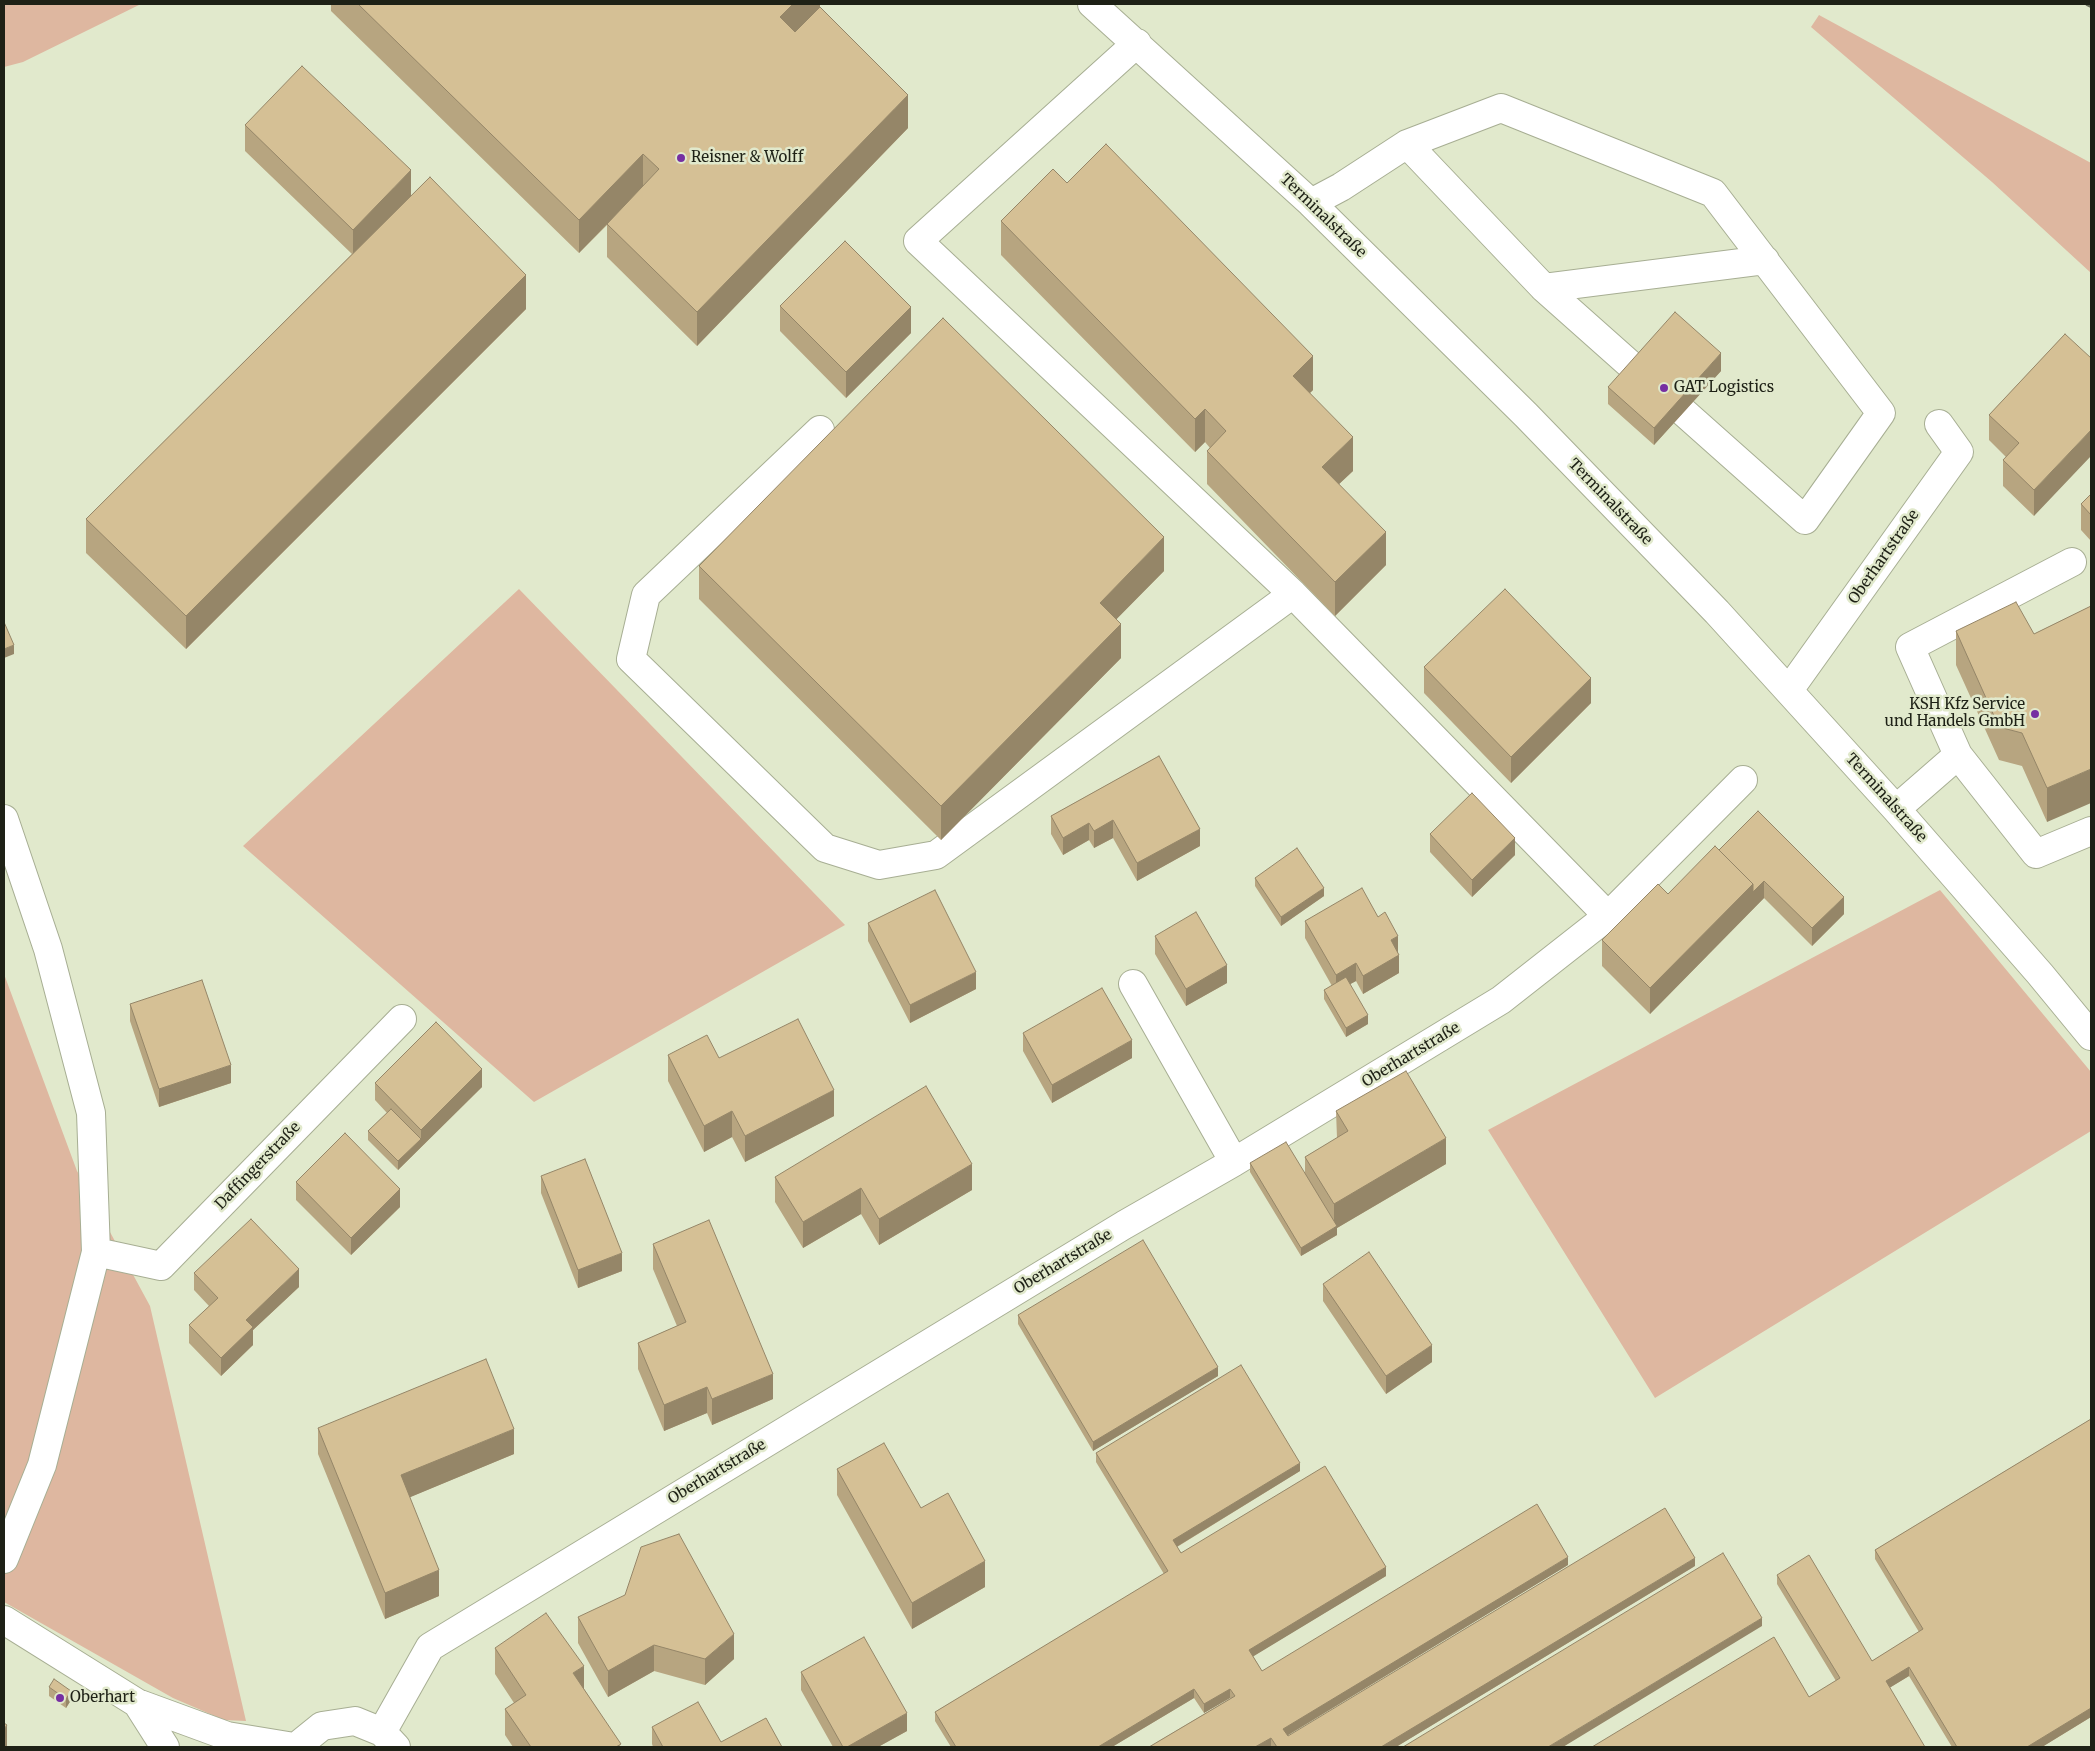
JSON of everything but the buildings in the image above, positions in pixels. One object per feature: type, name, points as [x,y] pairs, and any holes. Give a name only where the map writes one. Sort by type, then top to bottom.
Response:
[{"type":"street","name":"Terminalstraße","points":[[1092,4],[1311,203],[1526,415],[1717,612],[1896,809],[2040,974],[2091,1036]]},
{"type":"street","points":[[1136,43],[918,241],[1293,594],[1608,916]]},
{"type":"street","points":[[1311,203],[1341,187],[1407,144],[1501,108],[1713,192],[1881,413],[1806,520],[1544,288],[1407,144]]},
{"type":"street","points":[[1544,288],[1765,260]]},
{"type":"street","name":"Oberhartstraße","points":[[1789,690],[1958,452],[1939,424]]},
{"type":"street","points":[[820,430],[646,595],[631,659],[825,848],[879,865],[936,855],[1293,594]]},
{"type":"street","points":[[2072,562],[1910,647],[1958,755],[2036,854],[2091,831]]},
{"type":"street","points":[[1896,809],[1958,755]]},
{"type":"street","name":"Oberhartstraße","points":[[389,1740],[430,1646],[1124,1225],[1234,1162],[1501,1000],[1608,916],[1743,780]]},
{"type":"street","points":[[4,819],[48,949],[91,1113],[96,1252],[42,1465],[4,1560]]},
{"type":"street","points":[[1133,984],[1234,1162]]},
{"type":"street","name":"Daffingerstraße","points":[[96,1252],[161,1266],[402,1018]]},
{"type":"street","points":[[4,1620],[137,1703],[227,1736],[295,1747],[322,1726],[355,1721],[389,1740]]},
{"type":"street","points":[[137,1703],[165,1747]]},
{"type":"shaded area","points":[[4,4],[141,4],[23,62],[4,67]]},
{"type":"shaded area","points":[[1819,15],[2091,163],[2091,273],[1992,182],[1811,27]]},
{"type":"shaded area","points":[[519,589],[845,925],[534,1102],[243,846]]},
{"type":"shaded area","points":[[1940,890],[2091,1072],[2091,1131],[1655,1398],[1488,1130]]},
{"type":"shaded area","points":[[4,974],[77,1171],[150,1306],[246,1721],[224,1720],[173,1698],[4,1602]]},
{"type":"railway","points":[[2087,4],[2091,6]]},
{"type":"place","name":"Reisner & Wolff","points":[[681,158]]},
{"type":"place","name":"GAT Logistics","points":[[1664,388]]},
{"type":"place","name":"KSH Kfz Service und Handels GmbH","points":[[2035,714]]},
{"type":"place","name":"Oberhart","points":[[60,1698]]}]
